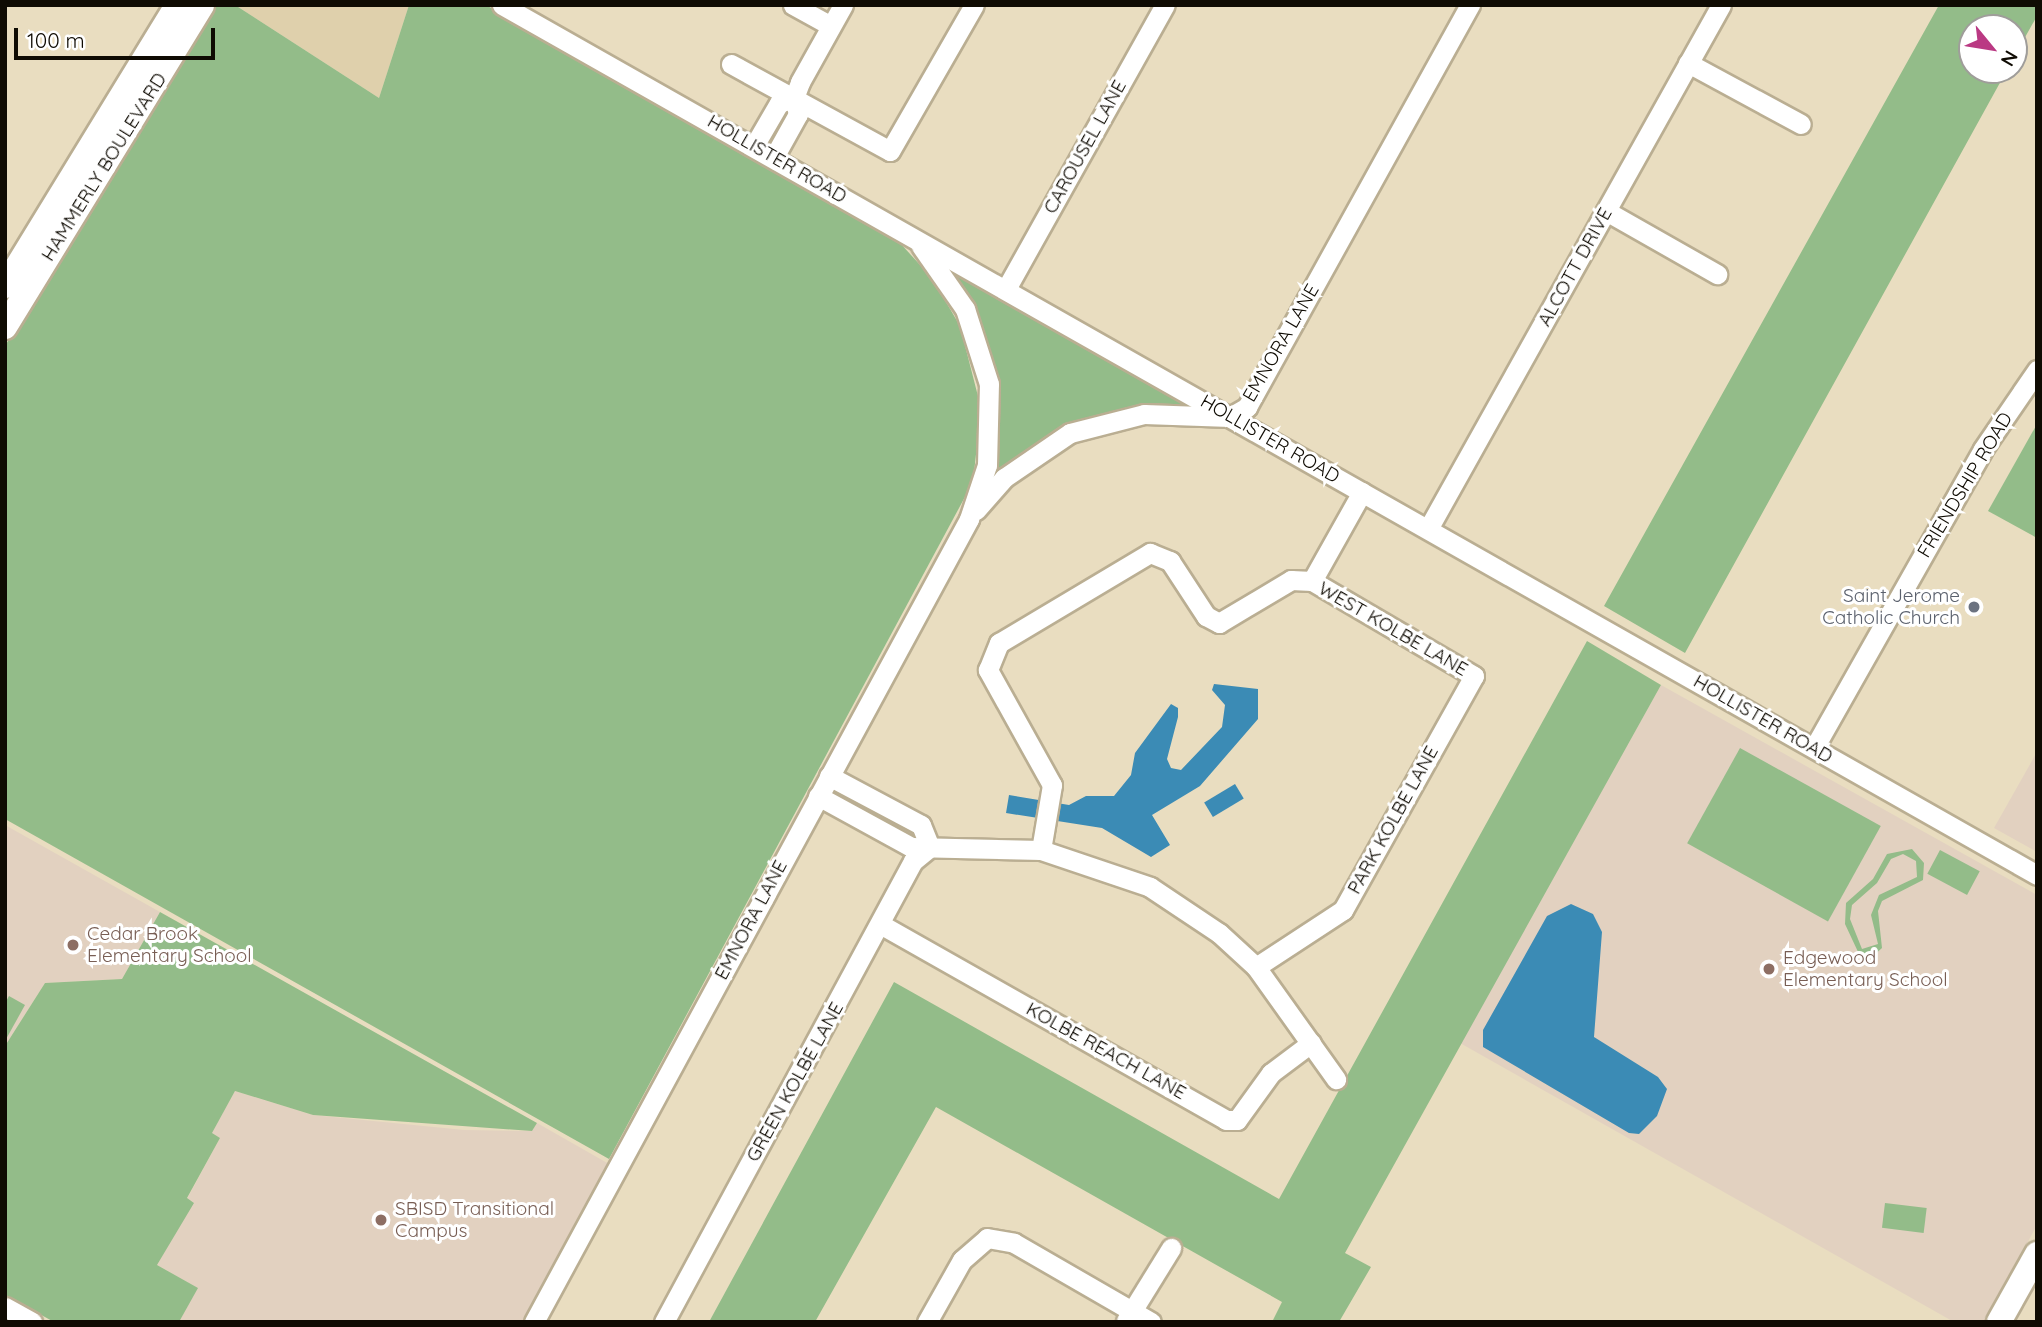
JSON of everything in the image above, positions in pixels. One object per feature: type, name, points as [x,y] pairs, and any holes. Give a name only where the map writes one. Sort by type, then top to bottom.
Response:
[{"type":"main road","name":"HAMMERLY BOULEVARD","points":[[5,286],[177,5]]},
{"type":"main road","name":"HAMMERLY BOULEVARD","points":[[5,327],[202,5]]},
{"type":"main road","points":[[1999,1322],[2037,1254]]},
{"type":"street","name":"HOLLISTER ROAD","points":[[502,5],[1230,416],[1358,500],[1428,529],[2037,875]]},
{"type":"street","points":[[793,5],[831,26]]},
{"type":"street","points":[[774,157],[798,114],[794,98],[843,5]]},
{"type":"street","points":[[731,64],[890,151],[974,5]]},
{"type":"street","name":"CAROUSEL LANE","points":[[1006,289],[1165,5]]},
{"type":"street","name":"EMNORA LANE","points":[[969,519],[1004,478],[1070,433],[1144,414],[1230,416],[1247,407],[1470,5]]},
{"type":"street","name":"ALCOTT DRIVE","points":[[1428,529],[1721,5]]},
{"type":"street","points":[[1688,63],[1801,124]]},
{"type":"street","points":[[754,146],[779,103],[794,98]]},
{"type":"street","points":[[1606,211],[1717,274]]},
{"type":"street","name":"EMNORA LANE","points":[[534,1322],[969,519],[987,465],[989,384],[965,309],[913,237]]},
{"type":"street","name":"FRIENDSHIP ROAD","points":[[1814,748],[1983,449],[2037,370]]},
{"type":"street","points":[[1042,842],[1051,791],[988,670],[999,643],[1150,552],[1170,561],[1211,622],[1219,623],[1291,580],[1312,582],[1358,500]]},
{"type":"street","name":"WEST KOLBE LANE","points":[[1312,582],[1474,676]]},
{"type":"street","name":"PARK KOLBE LANE","points":[[1256,967],[1343,910],[1474,676]]},
{"type":"street","points":[[830,776],[921,825],[930,847]]},
{"type":"street","points":[[818,796],[911,847],[1042,842],[1150,887],[1203,920],[1256,967],[1336,1079]]},
{"type":"street","name":"GREEN KOLBE LANE","points":[[664,1322],[913,861],[930,847]]},
{"type":"street","name":"KOLBE REACH LANE","points":[[880,924],[1226,1120],[1237,1120],[1280,1063],[1311,1043]]},
{"type":"street","points":[[927,1322],[962,1260],[987,1238],[1014,1243],[1128,1317],[1151,1322]]},
{"type":"street","points":[[1128,1317],[1171,1248]]},
{"type":"street","points":[[5,1307],[32,1322]]},
{"type":"shaded area","points":[[235,5],[409,5],[379,98]]},
{"type":"shaded area","name":"Edgewood Elementary School","points":[[1661,685],[2037,895],[2037,1225],[1984,1322],[1954,1322],[1460,1043]]},
{"type":"shaded area","points":[[2037,752],[2037,852],[1994,828]]},
{"type":"shaded area","name":"Cedar Brook Elementary School","points":[[5,825],[160,912],[122,979],[45,983],[5,1046]]},
{"type":"shaded area","name":"SBISD Transitional Campus","points":[[235,1091],[313,1115],[464,1130],[532,1131],[537,1123],[609,1164],[525,1322],[179,1322],[197,1288],[157,1265],[193,1202],[187,1199],[220,1138],[211,1134]]},
{"type":"green space","points":[[212,5],[235,5],[379,98],[409,5],[486,5],[900,243],[932,278],[960,326],[981,408],[973,482],[609,1159],[5,819],[5,346]]},
{"type":"green space","points":[[1939,5],[2037,5],[2037,16],[2028,32],[2028,14],[1958,14],[1958,84],[1999,84],[1685,653],[1604,606]]},
{"type":"green space","points":[[954,273],[1187,402],[1187,409],[1107,415],[1002,470],[995,468],[995,420]]},
{"type":"green space","points":[[2037,424],[2037,538],[1988,511]]},
{"type":"green space","points":[[1587,641],[1661,685],[1345,1253],[1371,1267],[1339,1322],[1272,1322],[1282,1302],[936,1107],[815,1322],[709,1322],[894,982],[1279,1199]]},
{"type":"green space","points":[[1740,748],[1881,826],[1828,921],[1687,843]]},
{"type":"green space","points":[[1912,849],[1924,863],[1923,880],[1882,901],[1878,911],[1882,948],[1873,956],[1859,954],[1845,924],[1846,903],[1873,879],[1887,854]],"holes":[[[1903,854],[1916,861],[1917,877],[1879,895],[1871,915],[1878,944],[1862,949],[1850,919],[1852,905],[1877,883],[1891,859]]]},
{"type":"green space","points":[[1940,850],[1980,871],[1967,895],[1927,874]]},
{"type":"green space","points":[[160,912],[537,1123],[532,1131],[313,1115],[235,1091],[212,1133],[220,1138],[187,1198],[194,1203],[157,1265],[198,1288],[179,1322],[54,1322],[5,1295],[5,1046],[45,983],[122,979]]},
{"type":"green space","points":[[9,996],[25,1005],[5,1041],[5,1003]]},
{"type":"green space","points":[[1885,1203],[1927,1208],[1924,1233],[1882,1228]]},
{"type":"water","points":[[1214,684],[1258,689],[1258,719],[1200,786],[1152,815],[1170,845],[1151,857],[1102,828],[1006,813],[1009,795],[1069,805],[1086,796],[1114,796],[1131,775],[1135,753],[1171,704],[1178,708],[1178,717],[1167,759],[1171,768],[1181,770],[1222,727],[1225,705],[1212,690]]},
{"type":"water","points":[[1235,784],[1244,799],[1213,817],[1204,803]]},
{"type":"water","points":[[1571,904],[1593,914],[1602,932],[1594,1037],[1658,1077],[1667,1089],[1657,1116],[1639,1134],[1629,1133],[1483,1047],[1483,1030],[1547,916]]},
{"type":"place","name":"Saint Jerome Catholic Church","points":[[1974,607]]},
{"type":"place","name":"Cedar Brook Elementary School","points":[[73,945]]},
{"type":"place","name":"Edgewood Elementary School","points":[[1769,969]]},
{"type":"place","name":"SBISD Transitional Campus","points":[[381,1220]]}]
